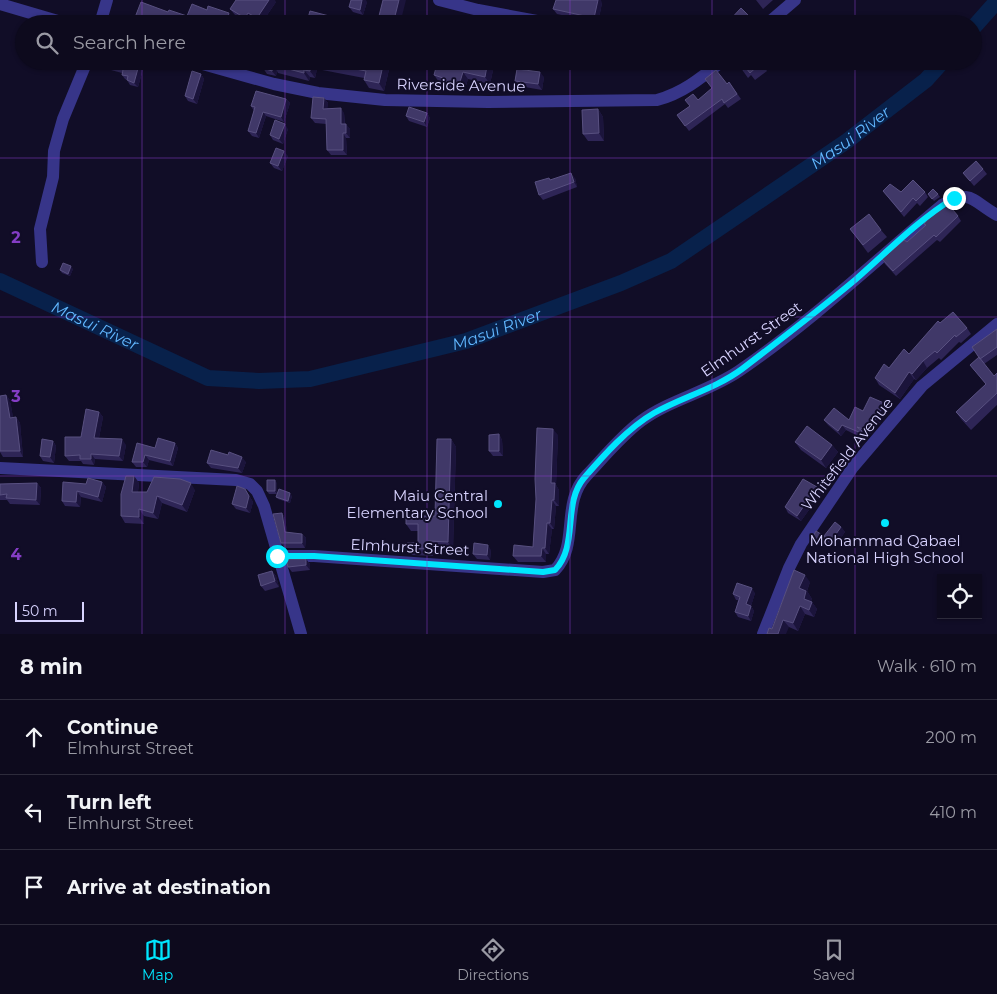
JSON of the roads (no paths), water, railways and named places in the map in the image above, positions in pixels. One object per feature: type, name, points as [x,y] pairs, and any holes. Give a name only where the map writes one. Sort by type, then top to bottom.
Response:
[{"type":"street","points":[[103,15],[107,0]]},
{"type":"street","points":[[439,0],[505,15]]},
{"type":"street","points":[[778,15],[795,0]]},
{"type":"street","points":[[0,4],[37,15]]},
{"type":"street","points":[[42,262],[40,229],[54,177],[54,151],[63,119],[83,70]]},
{"type":"street","name":"Riverside Avenue","points":[[224,70],[274,84],[318,93],[385,100],[440,102],[657,100],[687,89],[712,70]]},
{"type":"street","name":"Elmhurst Street","points":[[277,556],[314,556],[543,572],[555,570],[567,546],[571,505],[577,487],[641,421],[715,386],[739,371],[815,314],[917,226],[954,198],[962,195],[974,198],[997,215]]},
{"type":"street","name":"Whitefield Avenue","points":[[762,634],[801,544],[853,467],[922,386],[997,324]]},
{"type":"street","points":[[0,468],[242,481],[250,484],[257,491],[264,506],[301,634]]},
{"type":"waterway","name":"Masui River","points":[[982,18],[997,1]]},
{"type":"waterway","name":"Masui River","points":[[0,281],[208,378],[259,381],[310,379],[466,341],[621,283],[671,261],[847,141],[926,80],[935,70]]},
{"type":"place","name":"Maiu Central Elementary School","points":[[498,504]]},
{"type":"place","name":"Mohammad Qabael National High School","points":[[885,523]]}]
